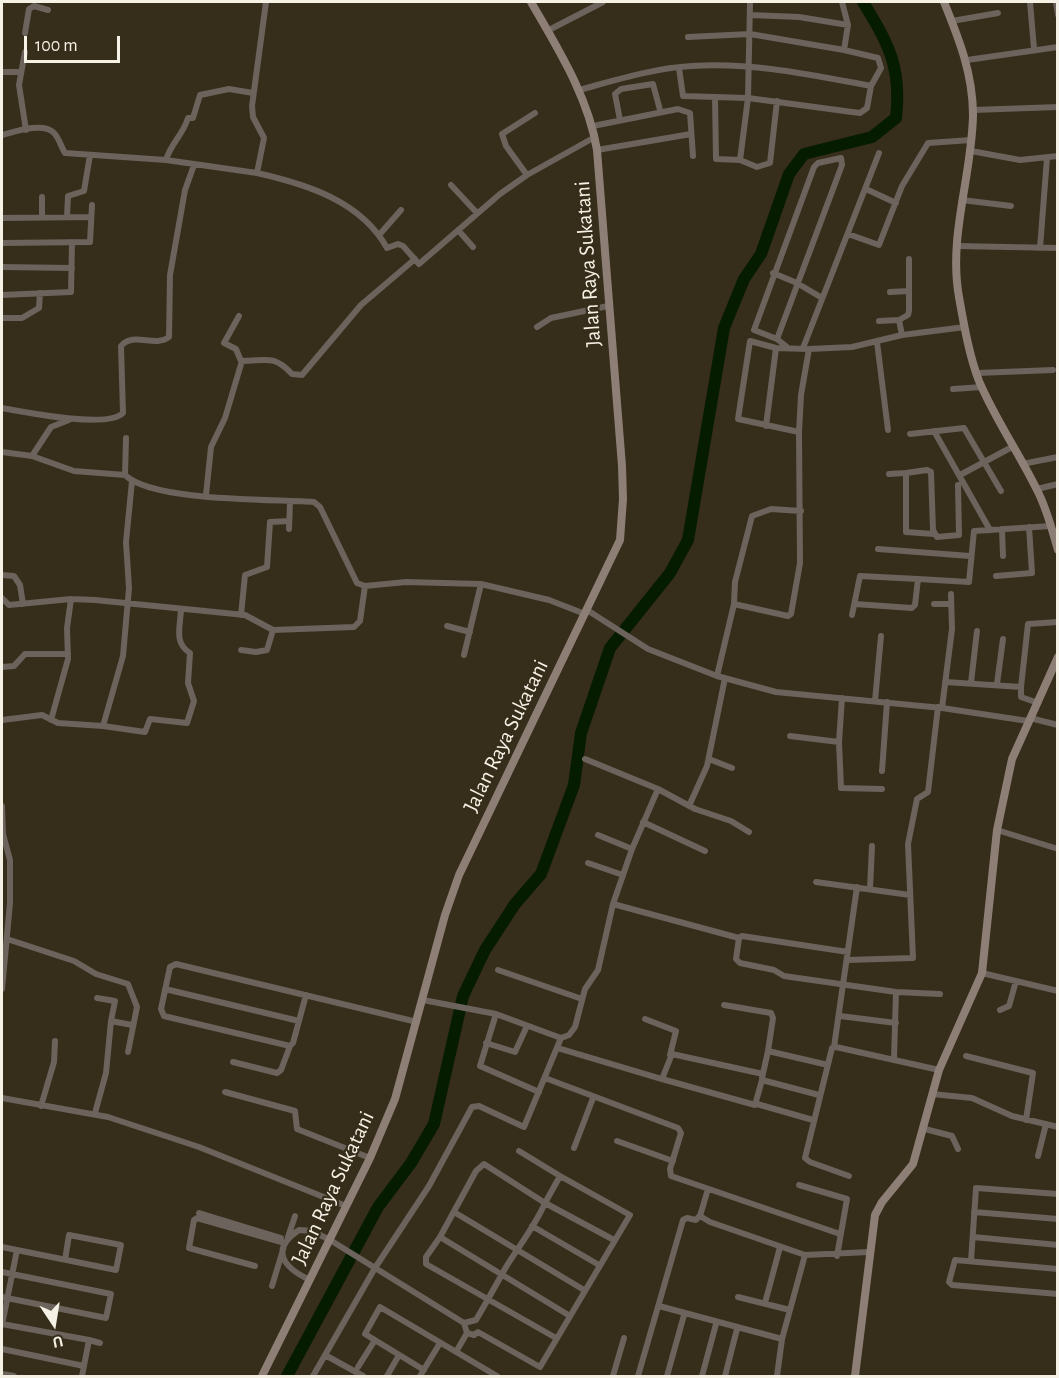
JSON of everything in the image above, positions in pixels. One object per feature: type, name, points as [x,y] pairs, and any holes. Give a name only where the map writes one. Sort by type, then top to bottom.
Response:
[{"type":"main road","name":"Jalan Raya Sukatani","points":[[262,1377],[370,1158],[394,1099],[445,915],[459,875],[620,540],[622,466],[595,137],[578,87],[531,2]]},
{"type":"main road","points":[[944,2],[967,60],[973,110],[971,151],[957,246],[958,294],[982,387],[1012,447],[1037,489],[1058,550]]},
{"type":"main road","points":[[855,1377],[875,1215],[882,1202],[913,1164],[925,1129],[939,1070],[982,973],[997,830],[1012,759],[1057,658]]},
{"type":"street","points":[[257,173],[264,138],[253,117],[253,93],[266,2]]},
{"type":"street","points":[[547,31],[603,2]]},
{"type":"street","points":[[740,160],[748,98],[750,2]]},
{"type":"street","points":[[842,2],[848,25],[844,50]]},
{"type":"street","points":[[1030,2],[1034,49]]},
{"type":"street","points":[[1056,2],[1058,15]]},
{"type":"street","points":[[25,33],[29,9],[34,4],[48,10]]},
{"type":"street","points":[[952,21],[998,13]]},
{"type":"street","points":[[750,15],[799,17],[848,25]]},
{"type":"street","points":[[679,68],[682,95],[748,98],[860,113],[868,106],[872,86],[881,68],[878,58],[750,34],[688,38]]},
{"type":"street","points":[[967,60],[1058,47]]},
{"type":"street","points":[[25,52],[20,72],[26,130]]},
{"type":"street","points":[[578,87],[696,66],[785,69],[872,86]]},
{"type":"street","points":[[2,72],[20,72]]},
{"type":"street","points":[[620,120],[615,94],[621,89],[653,84],[660,110]]},
{"type":"street","points":[[166,160],[171,147],[183,134],[188,118],[193,118],[200,95],[229,90],[253,93]]},
{"type":"street","points":[[715,97],[714,156],[717,160],[740,160],[757,167],[770,163],[777,101]]},
{"type":"street","points":[[973,110],[1058,107]]},
{"type":"street","points":[[593,126],[660,110],[678,109],[688,112],[693,156]]},
{"type":"street","points":[[527,175],[506,146],[502,134],[535,113]]},
{"type":"street","points":[[2,135],[37,128],[51,131],[65,153],[166,160],[289,180],[339,200],[380,234],[387,248],[398,244],[403,246],[422,264],[477,213],[527,175],[595,137]]},
{"type":"street","points":[[597,150],[691,134]]},
{"type":"street","points":[[848,234],[879,245],[902,186],[928,143],[971,140]]},
{"type":"street","points":[[971,151],[1020,160],[1058,156]]},
{"type":"street","points":[[734,604],[789,616],[800,563],[799,432],[806,348],[822,298],[879,153]]},
{"type":"street","points":[[67,217],[68,196],[84,191],[90,155]]},
{"type":"street","points":[[777,339],[842,165],[841,158],[818,163],[814,167],[773,273],[750,341],[738,419],[740,422],[799,432]]},
{"type":"street","points":[[1040,248],[1047,158]]},
{"type":"street","points":[[2,408],[70,420],[120,417],[123,413],[121,346],[135,339],[163,341],[169,337],[170,275],[185,190],[194,165]]},
{"type":"street","points":[[451,185],[477,213]]},
{"type":"street","points":[[866,189],[896,203]]},
{"type":"street","points":[[42,197],[42,217]]},
{"type":"street","points":[[962,200],[1011,206]]},
{"type":"street","points":[[2,243],[92,240],[92,205]]},
{"type":"street","points":[[380,234],[401,210]]},
{"type":"street","points":[[2,218],[91,217]]},
{"type":"street","points":[[458,230],[473,248]]},
{"type":"street","points":[[2,295],[71,292],[72,242]]},
{"type":"street","points":[[957,246],[1058,248]]},
{"type":"street","points":[[242,361],[274,360],[294,375],[304,374],[361,305],[415,259]]},
{"type":"street","points":[[879,321],[899,320],[908,315],[909,259]]},
{"type":"street","points":[[2,267],[72,268]]},
{"type":"street","points":[[773,273],[797,283],[822,298]]},
{"type":"street","points":[[890,292],[909,291]]},
{"type":"street","points":[[2,318],[28,315],[40,306],[40,293]]},
{"type":"street","points":[[537,327],[551,318],[608,306]]},
{"type":"street","points":[[206,495],[212,447],[225,418],[242,361],[236,349],[224,343],[239,316]]},
{"type":"street","points":[[899,320],[902,335]]},
{"type":"street","points":[[750,341],[776,348],[852,347],[902,335],[965,327]]},
{"type":"street","points":[[754,330],[777,339],[787,347]]},
{"type":"street","points":[[878,342],[888,430]]},
{"type":"street","points":[[766,426],[776,348]]},
{"type":"street","points":[[977,373],[1053,370]]},
{"type":"street","points":[[953,389],[982,387]]},
{"type":"street","points":[[32,456],[51,427],[70,420]]},
{"type":"street","points":[[910,434],[964,428],[1001,490]]},
{"type":"street","points":[[934,431],[990,530]]},
{"type":"street","points":[[125,475],[126,438]]},
{"type":"street","points":[[960,475],[1012,447]]},
{"type":"street","points":[[2,452],[32,456],[74,471],[125,475],[132,481],[148,487],[206,495],[318,504],[354,581],[365,586],[406,582],[481,584],[549,600],[586,612],[640,644],[717,676],[777,692],[940,707],[1058,724]]},
{"type":"street","points":[[1022,464],[1058,457]]},
{"type":"street","points":[[889,474],[927,470],[931,472],[934,534]]},
{"type":"street","points":[[906,473],[906,532],[934,534],[937,537],[958,537],[957,485]]},
{"type":"street","points":[[103,726],[123,656],[128,603],[126,542],[132,481]]},
{"type":"street","points":[[1037,489],[1058,484]]},
{"type":"street","points":[[289,529],[290,502]]},
{"type":"street","points":[[717,676],[734,604],[735,582],[752,516],[771,509],[801,510]]},
{"type":"street","points":[[241,615],[245,575],[266,568],[270,522],[289,521]]},
{"type":"street","points":[[959,532],[973,533],[1051,526]]},
{"type":"street","points":[[996,576],[1032,573],[1029,528]]},
{"type":"street","points":[[1002,529],[1003,556]]},
{"type":"street","points":[[852,615],[860,576],[969,582],[973,533]]},
{"type":"street","points":[[878,549],[970,556]]},
{"type":"street","points":[[2,575],[14,576],[20,585],[23,604]]},
{"type":"street","points":[[855,604],[912,608],[915,605],[918,579]]},
{"type":"street","points":[[464,656],[481,584]]},
{"type":"street","points":[[2,598],[8,605],[71,599],[249,615],[273,630],[354,627],[360,621],[365,586]]},
{"type":"street","points":[[847,960],[912,959],[908,844],[917,799],[928,792],[952,629],[951,594]]},
{"type":"street","points":[[51,720],[60,694],[68,654],[67,628],[71,599]]},
{"type":"street","points":[[934,604],[951,604]]},
{"type":"street","points":[[2,720],[42,715],[51,720],[145,732],[150,718],[188,723],[194,700],[188,683],[190,653],[182,650],[179,643],[182,610]]},
{"type":"street","points":[[1038,703],[1021,697],[1028,624],[1058,622]]},
{"type":"street","points":[[447,626],[470,632]]},
{"type":"street","points":[[241,650],[256,652],[267,650],[273,630]]},
{"type":"street","points":[[971,683],[977,631]]},
{"type":"street","points":[[875,701],[881,636]]},
{"type":"street","points":[[997,684],[1003,639]]},
{"type":"street","points":[[2,667],[14,666],[26,654],[68,654]]},
{"type":"street","points":[[690,806],[709,759],[725,678]]},
{"type":"street","points":[[945,682],[1021,687]]},
{"type":"street","points":[[842,698],[839,742],[842,789],[882,789]]},
{"type":"street","points":[[882,771],[887,702]]},
{"type":"street","points":[[790,736],[839,742]]},
{"type":"street","points":[[585,759],[658,789],[690,806],[731,821],[749,832]]},
{"type":"street","points":[[709,759],[732,768]]},
{"type":"street","points":[[423,1000],[496,1014],[561,1038],[569,1035],[575,1026],[585,989],[598,970],[613,904],[632,849],[658,789]]},
{"type":"street","points":[[2,806],[3,834],[10,860],[8,939],[2,989]]},
{"type":"street","points":[[643,822],[705,851]]},
{"type":"street","points":[[997,830],[1058,849]]},
{"type":"street","points":[[598,834],[632,849]]},
{"type":"street","points":[[870,889],[872,846]]},
{"type":"street","points":[[588,863],[623,875]]},
{"type":"street","points":[[816,882],[910,896]]},
{"type":"street","points":[[849,1176],[806,1159],[813,1120],[834,1047],[840,1016],[857,887]]},
{"type":"street","points":[[613,904],[739,938],[848,952]]},
{"type":"street","points":[[739,938],[738,962],[774,970],[784,976],[896,992],[940,994]]},
{"type":"street","points":[[8,939],[74,961],[96,974],[128,984],[137,1007],[128,1052]]},
{"type":"street","points":[[290,1046],[164,1016],[161,1009],[170,967],[176,964],[417,1022]]},
{"type":"street","points":[[498,970],[582,999]]},
{"type":"street","points":[[982,973],[1058,991]]},
{"type":"street","points":[[1000,1010],[1010,1004],[1016,981]]},
{"type":"street","points":[[165,989],[299,1021]]},
{"type":"street","points":[[894,1059],[896,992]]},
{"type":"street","points":[[233,1062],[277,1073],[281,1070],[306,995]]},
{"type":"street","points":[[95,1113],[106,1073],[115,1001],[97,998]]},
{"type":"street","points":[[724,1005],[771,1013],[773,1018],[757,1104]]},
{"type":"street","points":[[496,1014],[480,1066],[539,1092]]},
{"type":"street","points":[[840,1016],[896,1023]]},
{"type":"street","points":[[645,1019],[676,1030],[662,1079]]},
{"type":"street","points":[[111,1021],[132,1025]]},
{"type":"street","points":[[486,1043],[515,1052],[527,1026]]},
{"type":"street","points":[[312,1377],[375,1268],[403,1230],[473,1106],[479,1106],[524,1127],[561,1038]]},
{"type":"street","points":[[41,1106],[54,1063],[55,1041]]},
{"type":"street","points":[[834,1047],[939,1070]]},
{"type":"street","points":[[558,1048],[813,1120]]},
{"type":"street","points":[[768,1051],[828,1065]]},
{"type":"street","points":[[670,1055],[762,1077],[819,1095]]},
{"type":"street","points":[[966,1056],[1033,1073],[1026,1120]]},
{"type":"street","points":[[545,1078],[593,1098],[678,1128],[681,1133],[671,1176],[840,1234]]},
{"type":"street","points":[[225,1092],[295,1111],[297,1129],[370,1158]]},
{"type":"street","points":[[932,1094],[972,1098],[1026,1120],[1058,1126]]},
{"type":"street","points":[[2,1098],[95,1113],[199,1147],[346,1206]]},
{"type":"street","points":[[574,1148],[593,1098]]},
{"type":"street","points":[[1038,1156],[1046,1124]]},
{"type":"street","points":[[925,1129],[952,1136],[958,1149]]},
{"type":"street","points":[[617,1141],[673,1161]]},
{"type":"street","points":[[478,1332],[540,1367],[630,1215],[519,1152]]},
{"type":"street","points":[[556,1338],[487,1301],[426,1264],[426,1257],[440,1237],[476,1171],[484,1164],[545,1203],[614,1240]]},
{"type":"street","points":[[478,1332],[476,1320],[560,1176]]},
{"type":"street","points":[[799,1185],[846,1199],[837,1256]]},
{"type":"street","points":[[971,1261],[978,1187],[1058,1194]]},
{"type":"street","points":[[638,1377],[682,1220],[684,1218],[696,1220],[700,1215],[708,1189]]},
{"type":"street","points":[[454,1212],[584,1290]]},
{"type":"street","points":[[974,1212],[1058,1219]]},
{"type":"street","points":[[199,1213],[286,1242]]},
{"type":"street","points":[[700,1215],[710,1222],[805,1256],[837,1256],[869,1252]]},
{"type":"street","points":[[272,1287],[295,1216]]},
{"type":"street","points":[[255,1266],[189,1248],[194,1220],[197,1218],[286,1242]]},
{"type":"street","points":[[532,1226],[600,1265]]},
{"type":"street","points":[[310,1280],[291,1271],[284,1262],[286,1242],[299,1230],[312,1231],[330,1240],[464,1323],[467,1333],[456,1352]]},
{"type":"street","points":[[2,1247],[65,1260],[116,1269],[121,1245],[69,1235],[65,1260]]},
{"type":"street","points":[[440,1237],[570,1316]]},
{"type":"street","points":[[973,1237],[1058,1245]]},
{"type":"street","points":[[765,1303],[780,1247]]},
{"type":"street","points":[[17,1250],[4,1298],[2,1324],[100,1343]]},
{"type":"street","points":[[777,1377],[782,1339],[805,1256]]},
{"type":"street","points":[[1058,1269],[971,1261],[952,1262],[949,1282],[952,1285],[1058,1294]]},
{"type":"street","points":[[2,1272],[111,1294],[106,1318],[4,1298]]},
{"type":"street","points":[[738,1297],[790,1310]]},
{"type":"street","points":[[658,1306],[716,1324],[782,1339]]},
{"type":"street","points":[[424,1370],[365,1334],[380,1307],[496,1377]]},
{"type":"street","points":[[667,1377],[684,1315]]},
{"type":"street","points":[[464,1323],[476,1320]]},
{"type":"street","points":[[702,1377],[716,1324]]},
{"type":"street","points":[[725,1377],[737,1329]]},
{"type":"street","points":[[467,1333],[474,1335],[478,1332]]},
{"type":"street","points":[[613,1377],[624,1338]]},
{"type":"street","points":[[82,1377],[89,1340]]},
{"type":"street","points":[[358,1368],[375,1340]]},
{"type":"street","points":[[420,1377],[440,1343]]},
{"type":"street","points":[[2,1349],[84,1366]]},
{"type":"street","points":[[325,1355],[363,1377]]},
{"type":"street","points":[[387,1377],[399,1355]]},
{"type":"street","points":[[2,1374],[14,1377]]},
{"type":"waterway","points":[[287,1376],[378,1207],[411,1163],[434,1124],[463,996],[485,950],[515,904],[541,874],[574,785],[581,733],[610,648],[670,573],[688,540],[724,328],[744,279],[761,254],[789,174],[804,154],[872,137],[896,118],[895,70],[880,30],[863,2]]}]
